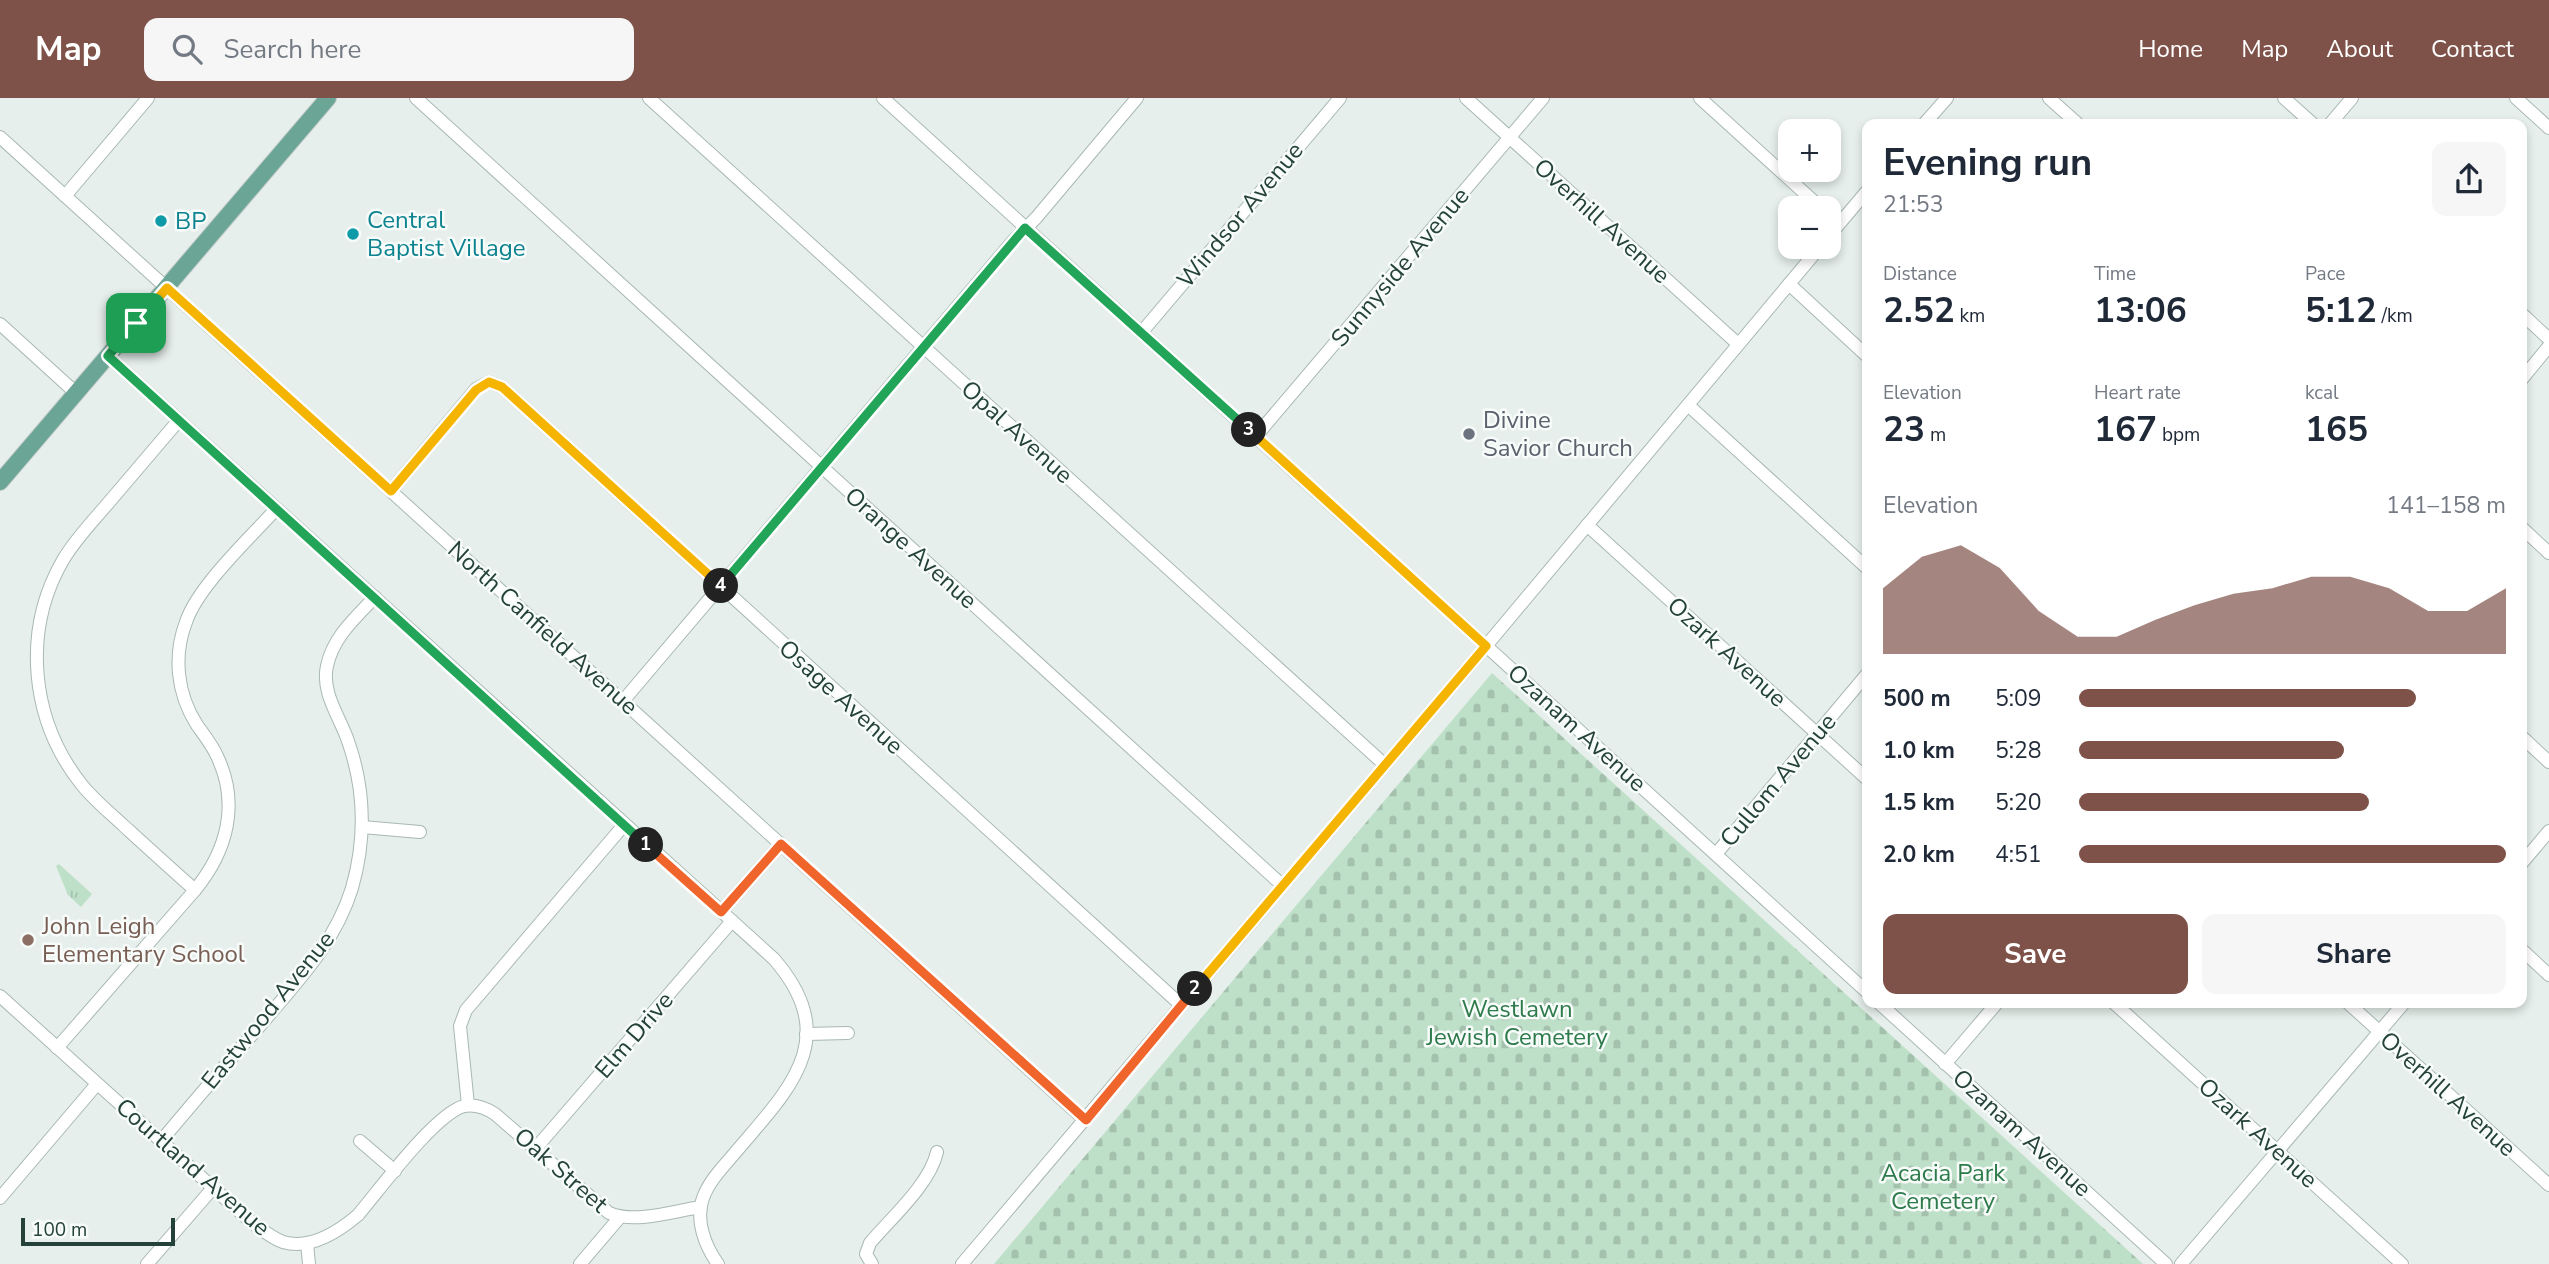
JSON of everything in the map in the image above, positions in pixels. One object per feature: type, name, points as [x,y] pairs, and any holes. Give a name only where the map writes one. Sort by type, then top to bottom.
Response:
[{"type":"main road","points":[[0,482],[328,98]]},
{"type":"street","points":[[65,196],[148,98]]},
{"type":"street","name":"Orange Avenue","points":[[416,98],[1282,885]]},
{"type":"street","name":"Opal Avenue","points":[[649,98],[1385,765]]},
{"type":"street","name":"Ozanam Avenue","points":[[883,98],[1862,987]]},
{"type":"street","points":[[623,701],[1133,103],[1119,98]]},
{"type":"street","name":"Windsor Avenue","points":[[1140,333],[1340,98]]},
{"type":"street","name":"Overhill Avenue","points":[[1466,98],[1738,344]]},
{"type":"street","name":"Sunnyside Avenue","points":[[1256,436],[1543,98]]},
{"type":"street","points":[[1700,98],[1808,196]]},
{"type":"street","points":[[2049,98],[2072,119]]},
{"type":"street","points":[[2284,98],[2307,119]]},
{"type":"street","points":[[2334,119],[2352,98]]},
{"type":"street","points":[[2516,98],[2549,128]]},
{"type":"street","points":[[1927,119],[1940,100]]},
{"type":"street","name":"North Canfield Avenue","points":[[0,137],[1086,1120]]},
{"type":"street","points":[[1841,213],[1862,195]]},
{"type":"street","points":[[962,1264],[1810,259]]},
{"type":"street","points":[[1789,284],[1862,351]]},
{"type":"street","points":[[2527,319],[2549,339]]},
{"type":"street","points":[[0,324],[76,393]]},
{"type":"street","points":[[2527,373],[2549,346]]},
{"type":"street","points":[[108,356],[774,959],[793,982],[802,1007],[806,1034],[802,1064],[794,1080],[714,1178],[703,1196],[701,1224],[705,1239],[718,1264]]},
{"type":"street","name":"Osage Avenue","points":[[391,491],[476,390],[489,382],[502,387],[1181,1006]]},
{"type":"street","points":[[1688,405],[1862,563]]},
{"type":"street","points":[[179,420],[82,534],[62,562],[43,606],[37,637],[36,669],[50,731],[73,774],[93,798],[195,890]]},
{"type":"street","points":[[57,1048],[195,890],[220,851],[228,825],[230,800],[226,778],[217,756],[197,726],[182,692],[178,668],[183,631],[197,598],[276,509]]},
{"type":"street","name":"Ozark Avenue","points":[[1587,525],[1862,774]]},
{"type":"street","points":[[2527,533],[2549,553]]},
{"type":"street","name":"Eastwood Avenue","points":[[160,1141],[320,954],[333,933],[351,890],[361,849],[362,804],[355,764],[325,678],[327,664],[340,637],[375,597]]},
{"type":"street","name":"Cullom Avenue","points":[[1716,854],[1862,680]]},
{"type":"street","points":[[2527,742],[2549,762]]},
{"type":"street","points":[[309,1264],[307,1243],[345,1226],[438,1121],[456,1109],[468,1105],[460,1026],[466,1010],[624,825]]},
{"type":"street","points":[[362,827],[420,832]]},
{"type":"street","points":[[2527,857],[2549,831]]},
{"type":"street","points":[[721,912],[781,844]]},
{"type":"street","name":"Elm Drive","points":[[536,1149],[732,921]]},
{"type":"street","points":[[2527,955],[2549,975]]},
{"type":"street","name":"Courtland Avenue","points":[[0,996],[250,1221],[281,1241],[307,1243]]},
{"type":"street","name":"Ozanam Avenue","points":[[1884,1008],[2166,1264]]},
{"type":"street","points":[[1945,1063],[1993,1008]]},
{"type":"street","name":"Ozark Avenue","points":[[2120,1008],[2402,1264]]},
{"type":"street","name":"Overhill Avenue","points":[[2354,1008],[2549,1185]]},
{"type":"street","points":[[2182,1264],[2399,1008]]},
{"type":"street","points":[[806,1034],[848,1033]]},
{"type":"street","points":[[0,1198],[97,1084]]},
{"type":"street","name":"Oak Street","points":[[468,1105],[486,1108],[495,1114],[597,1204],[620,1217],[701,1207]]},
{"type":"street","points":[[360,1141],[395,1171]]},
{"type":"street","points":[[872,1264],[866,1254],[870,1243],[925,1179],[935,1162],[937,1152]]},
{"type":"street","points":[[147,1264],[213,1188]]},
{"type":"street","points":[[580,1264],[620,1217]]},
{"type":"green space","name":"Westlawn Jewish Cemetery","points":[[1492,673],[2143,1264],[994,1264]]},
{"type":"green space","points":[[59,864],[92,894],[81,907],[68,895],[56,866]]},
{"type":"place","name":"BP","points":[[161,221]]},
{"type":"place","name":"Central Baptist Village","points":[[353,234]]},
{"type":"place","name":"Divine Savior Church","points":[[1469,434]]},
{"type":"place","name":"John Leigh Elementary School","points":[[28,940]]},
{"type":"route","points":[[1025,228],[1486,646],[1086,1120],[781,844],[721,912],[108,356],[136,323],[167,288],[391,491],[476,390],[482,384],[495,383],[720,587],[1025,228]]},
{"type":"park label","name":"Acacia Park Cemetery","points":[[1943,1187]]}]
